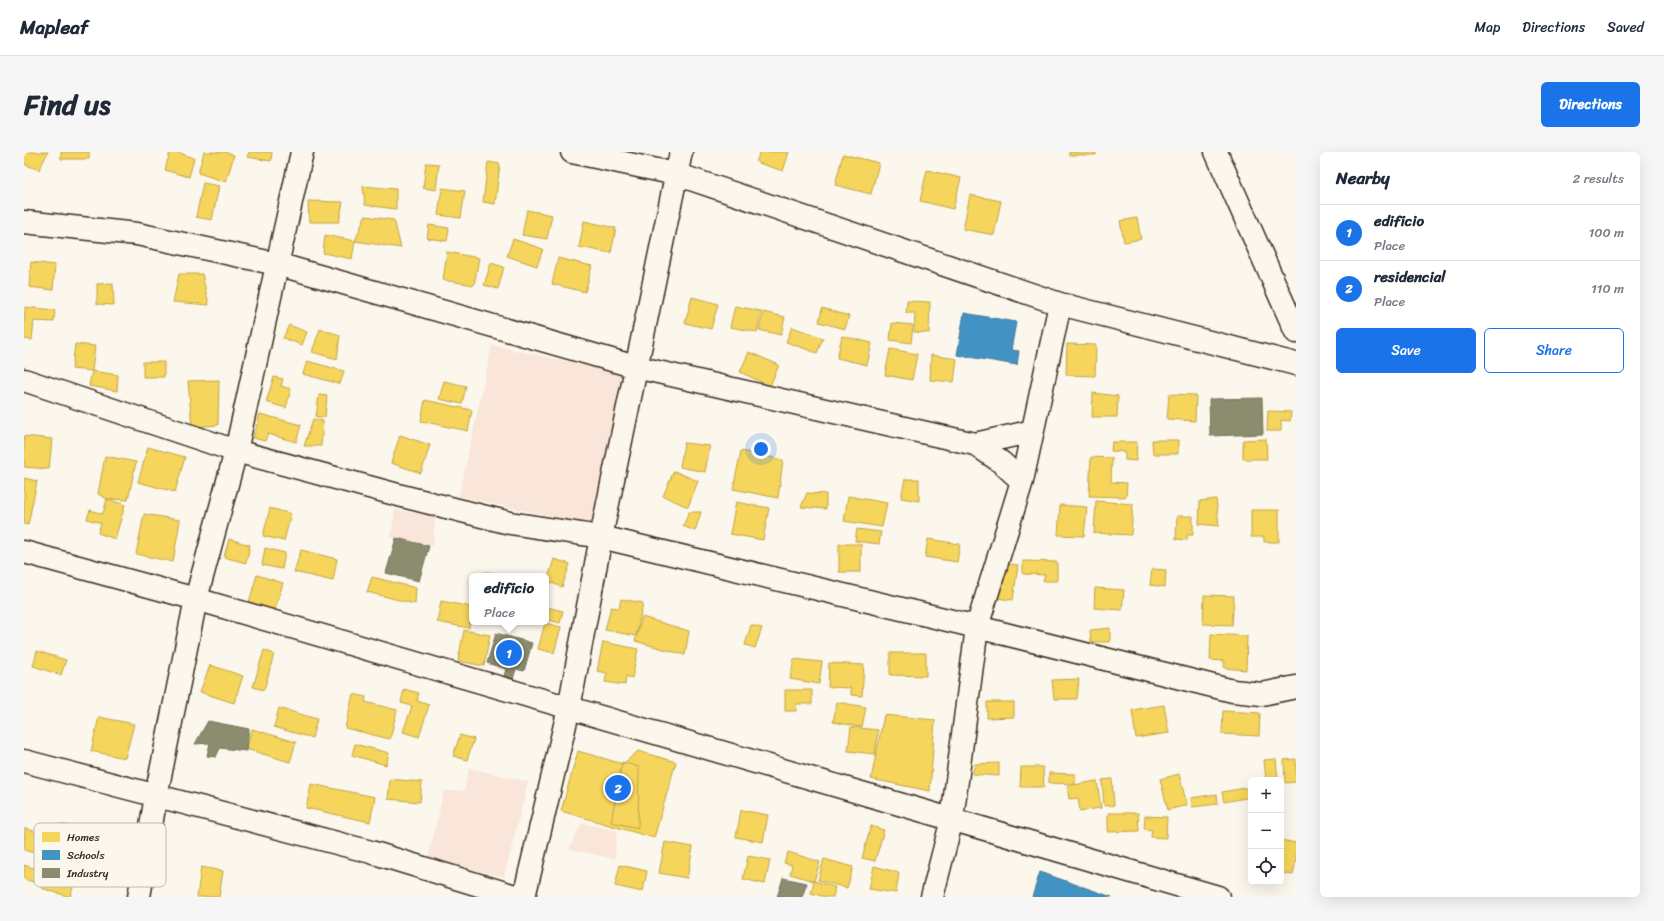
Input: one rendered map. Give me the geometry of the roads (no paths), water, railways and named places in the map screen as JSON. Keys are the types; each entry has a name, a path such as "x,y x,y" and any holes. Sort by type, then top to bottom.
{"street":[{"path":"151,823 196,599 236,452 302,152"},
{"path":"572,152 676,174 1060,304 1296,364"},
{"path":"524,897 570,708 601,537 681,152"},
{"path":"1216,152 1296,332"},
{"path":"24,222 137,234 277,264 636,367 975,444 1001,462 1022,481"},
{"path":"932,897 952,819 977,627 1022,481 1060,304"},
{"path":"24,380 236,452 510,523 601,537 977,627 1233,692 1262,694 1296,687"},
{"path":"975,444 1033,431"},
{"path":"24,552 196,599 1218,897"},
{"path":"24,761 371,852 518,897"},
{"path":"139,897 141,887"}],"place":[{"name":"edificio","path":"509,653"},
{"name":"residencial","path":"618,788"}]}
